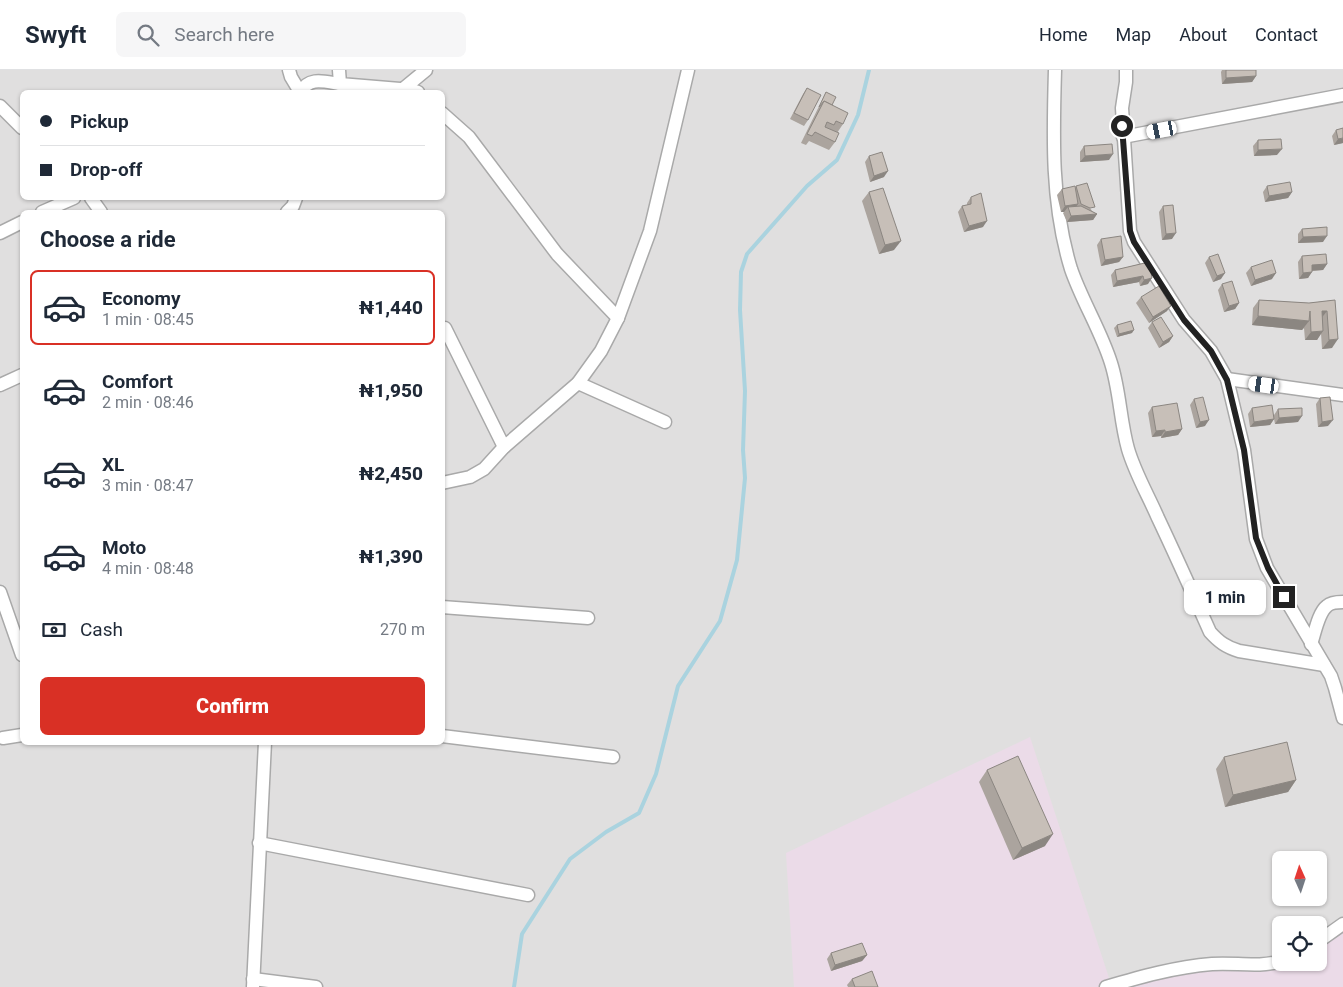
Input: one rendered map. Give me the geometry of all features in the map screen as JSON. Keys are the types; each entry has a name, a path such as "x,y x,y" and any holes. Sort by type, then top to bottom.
{"street":[{"path":"289,70 291,78 300,90"},
{"path":"339,70 340,84"},
{"path":"403,89 426,70"},
{"path":"445,482 470,477 484,469 504,447 578,383 601,351 618,318 650,231 688,70"},
{"path":"1055,70 1054,173 1060,221 1071,268 1111,363 1118,390 1127,446 1138,475 1210,632 1218,641 1238,652 1324,665"},
{"path":"1126,70 1122,108 1130,231 1134,242 1184,320 1211,351 1227,380 1244,450 1256,538 1261,554 1324,665 1335,688 1343,718"},
{"path":"303,90 312,81 412,90"},
{"path":"1123,137 1343,95"},
{"path":"0,106 20,126"},
{"path":"445,116 469,138 557,254 618,318"},
{"path":"47,210 69,200"},
{"path":"0,233 20,223"},
{"path":"445,328 504,447"},
{"path":"0,385 20,376"},
{"path":"1227,380 1343,395"},
{"path":"578,383 665,422"},
{"path":"0,592 20,648"},
{"path":"1312,644 1322,612 1326,606 1343,602"},
{"path":"445,608 588,618"},
{"path":"3,738 20,735"},
{"path":"445,736 613,757"},
{"path":"265,745 253,983 316,987"},
{"path":"259,843 528,895"},
{"path":"1327,935 1343,924"},
{"path":"1106,987 1188,966 1272,963"}],"shaded area":[{"path":"0,70 1343,70 1343,987 0,987"},
{"path":"1030,737 1112,987 794,987 786,853"},
{"path":"1343,930 1343,987 1123,987 1193,969 1272,964 1272,971 1327,971 1327,941"}],"building":[{"path":"1226,70 1256,70 1256,76 1226,78"},
{"path":"807,88 821,95 808,120 794,113"},
{"path":"826,92 836,97 832,105 824,101 819,107"},
{"path":"824,101 848,113 843,124 836,121 834,125 827,122 825,127 839,133 835,142 815,132 812,136 807,134"},
{"path":"1343,128 1343,138 1338,139 1336,130"},
{"path":"1281,139 1282,149 1258,150 1258,140"},
{"path":"1112,144 1113,154 1085,156 1084,146"},
{"path":"882,152 888,171 874,176 869,156"},
{"path":"1290,182 1292,192 1269,196 1267,186"},
{"path":"1087,183 1095,207 1090,208 1081,204 1076,186"},
{"path":"1075,186 1078,204 1065,206 1062,189"},
{"path":"883,188 901,241 885,245 869,192"},
{"path":"981,193 987,221 969,226 962,206 971,204 971,197"},
{"path":"1173,205 1176,233 1166,234 1163,206"},
{"path":"1081,206 1097,214 1071,216 1068,207"},
{"path":"1327,227 1327,236 1303,237 1302,229"},
{"path":"1121,236 1123,257 1105,260 1101,239"},
{"path":"1218,254 1225,273 1217,276 1209,257"},
{"path":"1326,254 1327,264 1312,265 1312,272 1303,273 1302,256"},
{"path":"1272,260 1276,273 1255,280 1251,267"},
{"path":"1149,262 1152,278 1144,280 1143,276 1117,281 1115,270"},
{"path":"1232,281 1239,303 1229,306 1222,284"},
{"path":"1159,286 1171,306 1153,317 1141,297"},
{"path":"1259,300 1309,303 1335,300 1338,339 1329,340 1327,311 1322,311 1323,331 1311,332 1310,311 1309,321 1258,316"},
{"path":"1161,317 1173,336 1163,342 1152,322"},
{"path":"1131,321 1134,330 1119,334 1117,325"},
{"path":"1203,397 1209,420 1200,422 1194,399"},
{"path":"1330,397 1333,420 1322,422 1320,398"},
{"path":"1177,403 1182,429 1165,432 1165,430 1156,431 1152,407"},
{"path":"1272,405 1274,419 1254,422 1252,408"},
{"path":"1302,408 1302,416 1279,418 1278,409"},
{"path":"1287,742 1296,780 1233,795 1224,757"},
{"path":"1018,756 1053,834 1022,848 987,770"},
{"path":"862,943 867,955 835,965 831,953"},
{"path":"872,971 878,987 855,987 852,979"}],"waterway":[{"path":"514,987 522,934 570,859 606,832 639,813 656,774 678,686 720,621 737,560 745,478 743,450 745,391 740,310 741,272 747,254 807,186 837,160 858,115 869,70"}],"route":[{"path":"1122,126 1130,231 1134,242 1184,320 1211,351 1227,380 1244,450 1256,538 1261,554 1284,597"}]}
